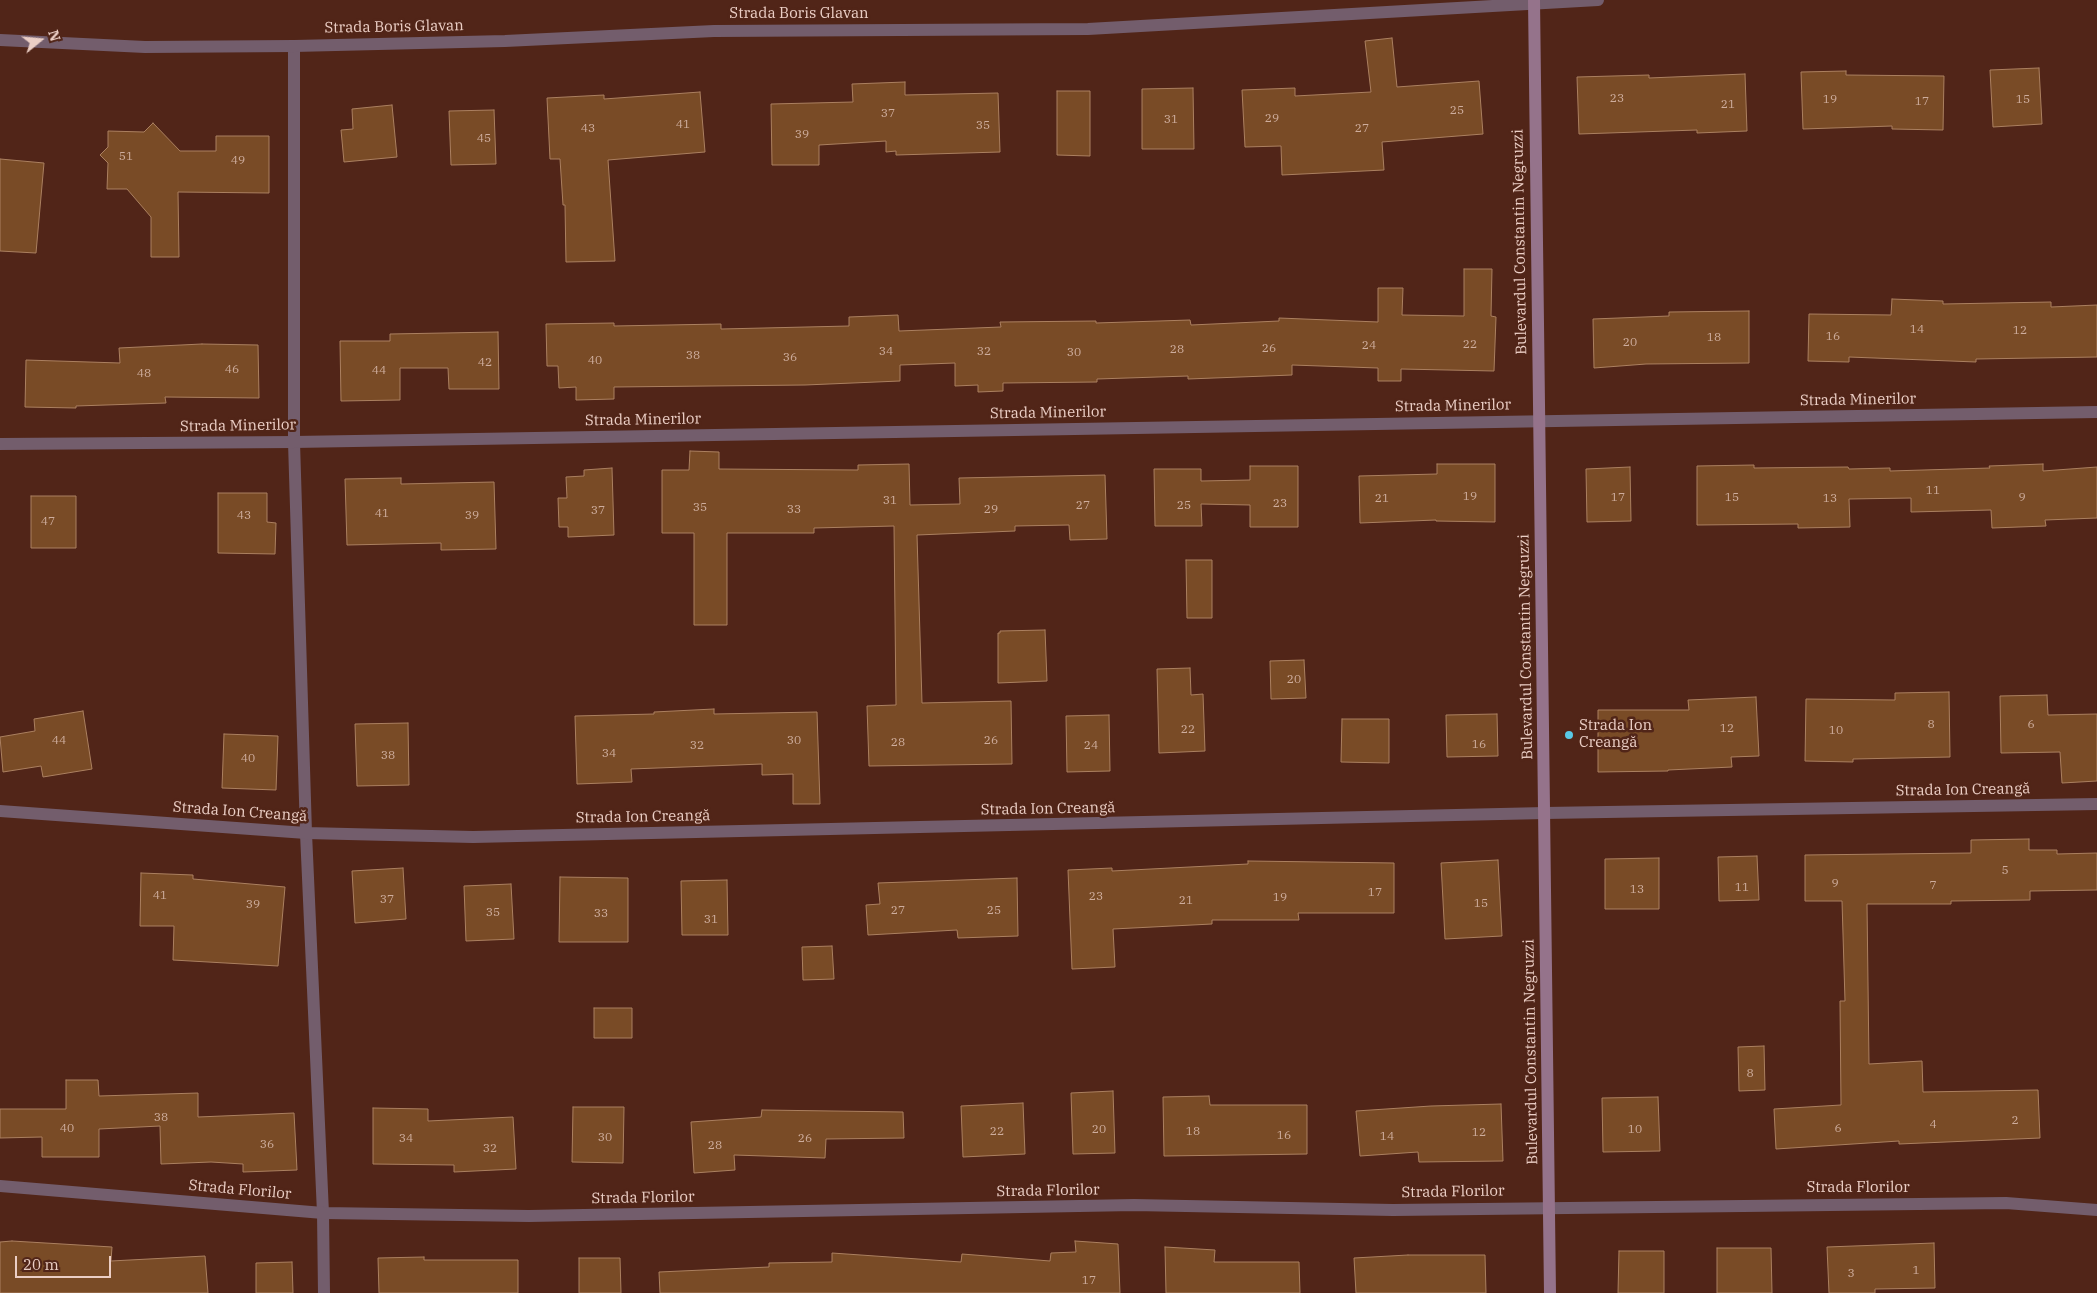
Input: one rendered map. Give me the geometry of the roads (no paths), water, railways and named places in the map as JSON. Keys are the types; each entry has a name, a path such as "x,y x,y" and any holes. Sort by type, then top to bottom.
{"street":[{"name":"Strada Boris Glavan","path":"0,40 145,47 294,46 505,41 714,31 1088,29 1534,1 1598,0"},
{"name":"Bulevardul Constantin Negruzzi","path":"1534,1 1550,1293"},
{"path":"294,46 294,442 306,833 323,1213 324,1293"},
{"name":"Strada Minerilor","path":"0,444 294,442 2097,412"},
{"name":"Strada Ion Creangă","path":"0,811 306,833 483,837 1545,813 2097,804"},
{"name":"Strada Florilor","path":"0,1186 323,1213 529,1216 1134,1205 1393,1210 2006,1203 2097,1210"}],"place":[{"name":"Strada Ion Creangă","path":"1569,735"}]}
